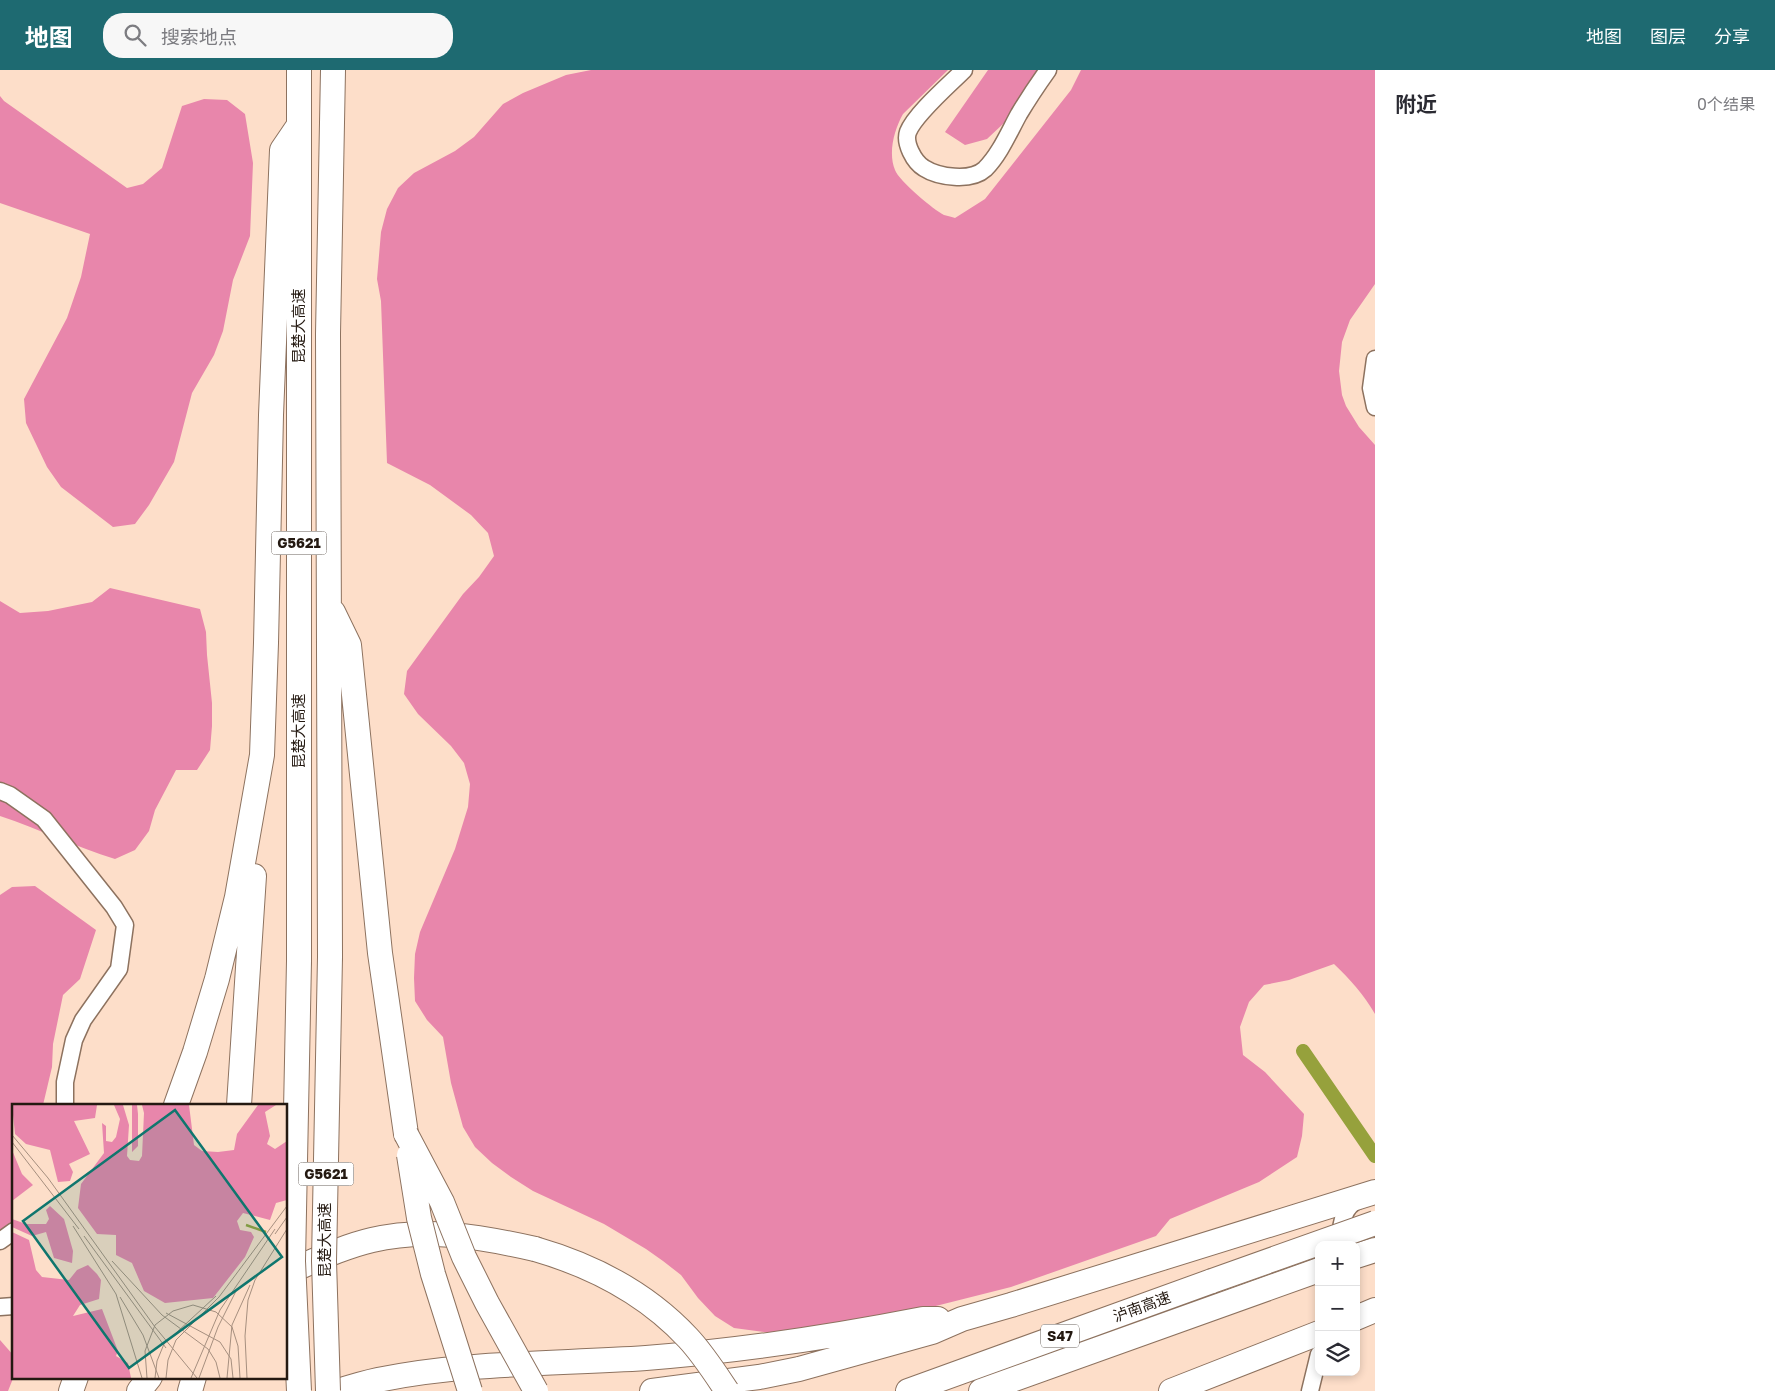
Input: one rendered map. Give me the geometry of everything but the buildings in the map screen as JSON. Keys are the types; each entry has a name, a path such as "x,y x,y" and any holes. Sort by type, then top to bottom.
{"highway":[{"name":"昆楚大高速","path":"299,70 299,961 293,1261 299,1391"},
{"name":"昆楚大高速","path":"328,1391 324,1261 330,957 328,334 333,70"},
{"path":"239,1104 262,754 271,414 282,150 299,125"},
{"path":"330,606 349,645 380,953 419,1218 433,1274 470,1391"},
{"path":"176,1104 195,1052 214,988 237,897 262,754"},
{"path":"406,1134 442,1202 464,1257 487,1304 536,1391"},
{"path":"652,1391 759,1377 799,1369 932,1332 962,1319 1375,1192"},
{"name":"泸南高速","path":"908,1391 1375,1223"},
{"path":"288,1273 340,1250 372,1240 402,1236 436,1233 502,1242 535,1249 588,1267 613,1279 645,1299 690,1340 727,1391"},
{"path":"1360,1255 1375,1250"},
{"name":"泸南高速","path":"981,1391 1315,1271"},
{"path":"1360,1316 1375,1310"},
{"path":"338,1391 377,1380 425,1372 647,1358 813,1339 923,1319 962,1319"},
{"path":"1171,1391 1315,1335"},
{"path":"70,1391 76,1378"},
{"path":"139,1391 149,1378"},
{"path":"190,1391 194,1378"}],"street":[{"path":"964,70 925,109 908,132 907,144 924,168 949,176 964,178 985,169 999,150 1026,102 1048,70"},
{"path":"1375,359 1371,388 1375,407"},
{"path":"0,791 10,795 44,819 114,908 125,925 118,969 83,1020 74,1040 65,1082 65,1104"},
{"path":"1339,1241 1345,1213 1351,1204 1361,1200 1375,1202"},
{"path":"0,1241 12,1232"},
{"path":"1310,1391 1315,1370"}],"shaded area":[{"path":"591,70 948,70 903,114 895,134 892,156 895,170 910,188 939,212 955,218 985,199 1071,90 1081,70 1375,70 1375,284 1350,320 1342,342 1339,371 1342,395 1346,406 1359,427 1375,445 1375,1014 1346,975 1334,964 1289,980 1264,985 1249,1002 1240,1027 1243,1055 1265,1072 1304,1114 1302,1136 1297,1157 1259,1182 1170,1219 1156,1236 1011,1287 793,1342 780,1334 734,1328 715,1316 698,1298 681,1275 646,1249 604,1224 533,1191 492,1163 475,1147 463,1127 451,1083 443,1037 427,1020 415,1001 414,978 415,954 420,932 455,849 468,807 470,784 464,763 451,746 418,714 404,694 407,671 463,594 479,577 494,556 488,533 471,515 430,485 387,463 381,301 377,279 381,232 387,209 398,188 414,173 455,151 474,137 503,104 523,93 566,75"},
{"path":"988,70 1041,70 1004,123 987,139 965,145 945,132"},
{"path":"0,96 4,101 127,188 143,184 162,168 182,106 204,99 227,100 245,114 253,163 250,236 233,280 223,331 214,355 192,393 174,462 149,505 135,524 113,527 61,487 47,467 26,423 24,399 67,318 81,277 90,234 0,203"},
{"path":"110,588 200,609 206,632 212,703 210,750 197,770 176,770 155,810 149,831 135,850 115,859 0,816 0,601 20,613 48,611 92,602"},
{"path":"35,886 96,930 80,979 63,995 53,1044 52,1067 43,1104 12,1104 12,1234 10,1243 0,1250 0,895 12,887"},
{"path":"0,1340 12,1354 13,1378 8,1391 0,1391"}],"waterway":[{"path":"1303,1051 1375,1156"}]}
